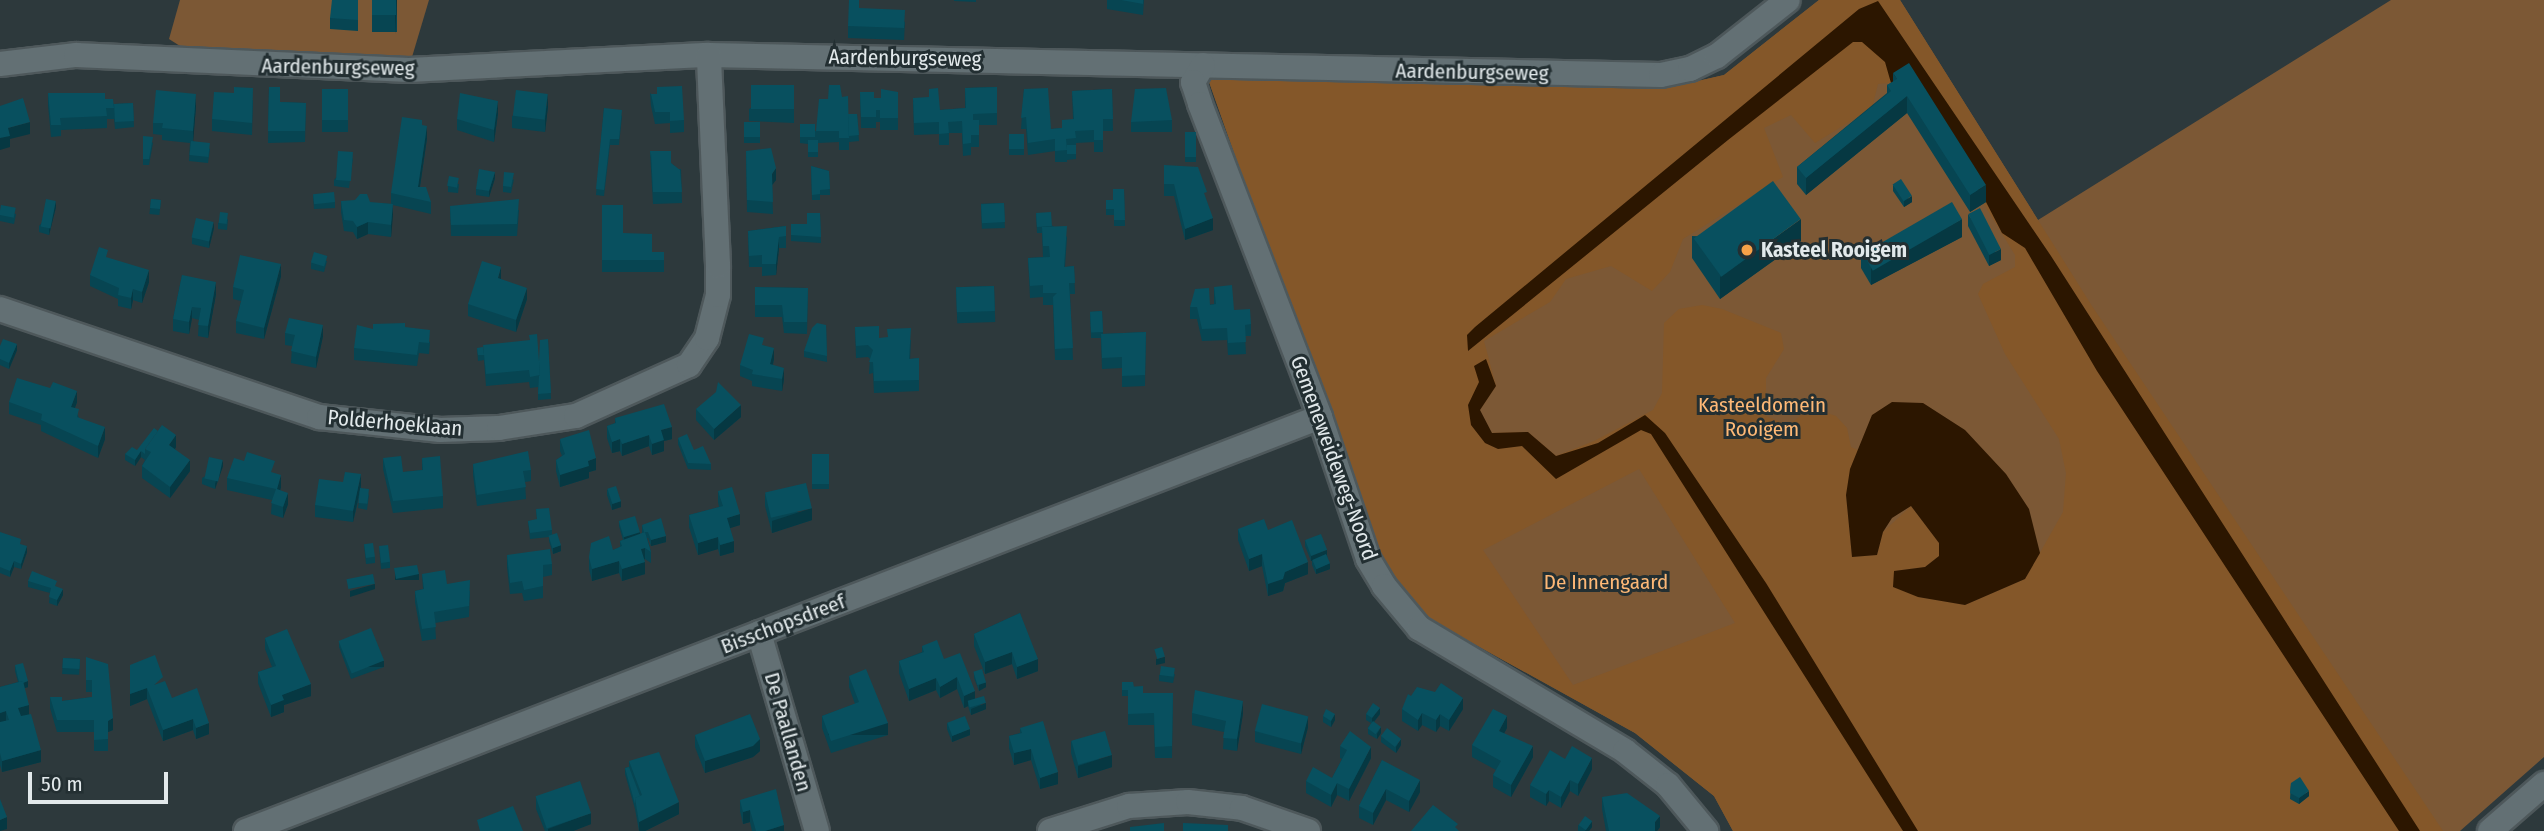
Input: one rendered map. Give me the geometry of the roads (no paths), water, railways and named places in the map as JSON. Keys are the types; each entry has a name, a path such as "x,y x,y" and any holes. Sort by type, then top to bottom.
{"street":[{"name":"Aardenburgseweg","path":"0,64 76,55 409,70 709,55 1661,75 1690,69 1717,56 1788,0"},
{"name":"Polderhoeklaan","path":"0,309 319,417 440,430 499,428 576,416 689,365 707,338 718,295 709,55"},
{"name":"Gemeneweideweg-Noord","path":"1203,65 1194,82 1200,104 1320,418 1368,559 1419,628 1625,751 1668,785 1706,831"},
{"name":"Bisschopsdreef","path":"246,831 1320,418"},
{"name":"De Paallanden","path":"759,633 817,831"},
{"path":"2490,831 2544,784"},
{"path":"1050,831 1129,806 1188,802 1242,808 1308,831"}],"place":[{"name":"Kasteel Rooigem","path":"1747,250"}],"park label":[{"name":"Kasteeldomein Rooigem","path":"1762,417"},
{"name":"De Innengaard","path":"1606,582"}]}
